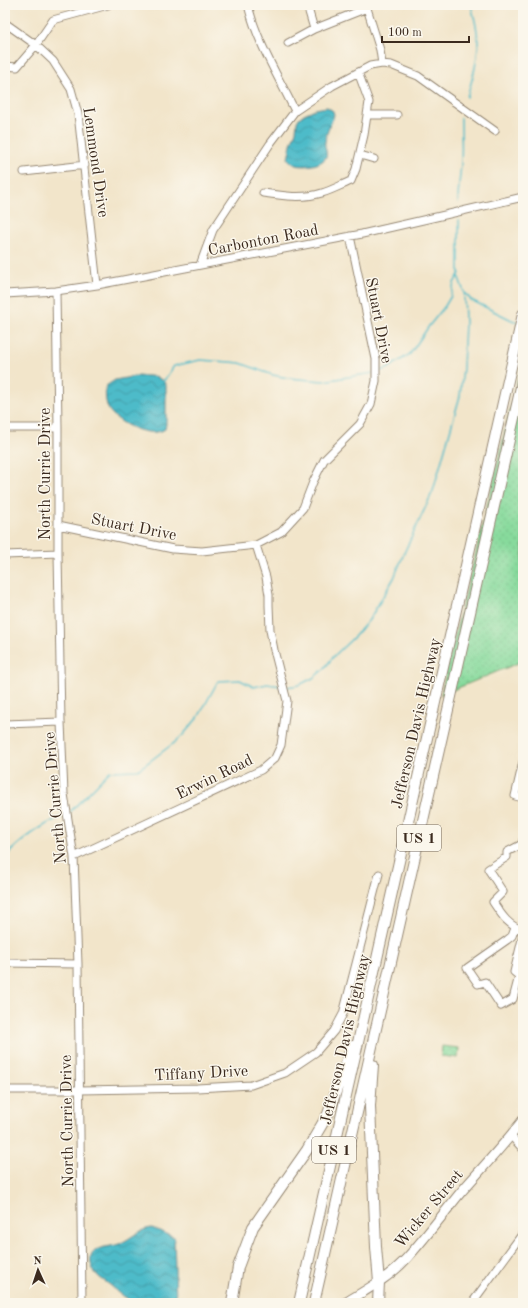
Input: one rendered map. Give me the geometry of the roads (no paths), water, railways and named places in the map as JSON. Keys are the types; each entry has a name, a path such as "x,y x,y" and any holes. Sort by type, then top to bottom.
{"highway":[{"name":"Jefferson Davis Highway","path":"299,1303 523,314"},
{"name":"Jefferson Davis Highway","path":"314,1300 523,378"},
{"path":"232,1303 238,1267 253,1227 307,1150 328,1114 369,997"},
{"path":"378,1303 379,1282 376,1247 370,1106 371,1082 379,1018"}],"main road":[{"name":"Wicker Street","path":"345,1303 379,1282 407,1259 443,1213 511,1136 523,1120"}],"street":[{"path":"5,66 17,67 36,45 53,20 108,5"},
{"path":"248,5 260,42 295,110"},
{"path":"307,5 314,29"},
{"path":"288,43 314,29 367,7 380,50 382,64"},
{"name":"Lemmond Drive","path":"5,22 36,45 53,61 71,88 78,114 85,165 97,285"},
{"path":"200,265 213,230 270,144 295,110 332,86 370,66 382,64 396,66 418,76 495,131"},
{"path":"264,192 285,196 304,197 322,193 351,181 360,155 369,102 358,72"},
{"path":"367,115 397,115"},
{"path":"360,155 374,158"},
{"path":"24,172 85,165"},
{"name":"Carbonton Road","path":"5,294 56,291 97,285 350,236 523,197"},
{"name":"Stuart Drive","path":"58,525 173,549 202,551 256,545 280,532 303,508 313,482 324,460 360,424 371,404 376,381 376,359 350,236"},
{"name":"North Currie Drive","path":"56,291 61,722 64,794 74,857 78,964 82,1303"},
{"path":"5,428 58,428"},
{"name":"Erwin Road","path":"74,857 261,770 275,758 282,745 287,701 270,630 269,595 266,577 256,545"},
{"path":"5,555 58,553"},
{"path":"5,724 61,722"},
{"path":"523,762 515,796 523,798"},
{"path":"523,852 522,842 506,852 507,857 488,870 503,892 493,902 506,920 515,928 523,930"},
{"name":"Tiffany Drive","path":"5,1090 197,1088 251,1085 285,1073 316,1052 334,1031 343,1014 379,874"},
{"path":"515,928 512,936 467,968 478,984 485,982 501,1006 513,999 519,976 514,972 523,935"},
{"path":"5,963 78,964"},
{"path":"511,1136 523,1149"},
{"path":"472,1303 523,1233"}],"water":[{"path":"327,107 333,111 334,115 327,132 325,144 327,153 326,157 324,160 316,164 308,166 299,166 294,164 288,159 299,118 315,109"},
{"path":"136,376 156,377 163,381 166,385 166,424 165,429 159,432 143,431 127,425 113,415 109,410 105,392 106,386 115,380"},
{"path":"152,1228 174,1237 176,1301 174,1303 136,1303 122,1295 101,1278 92,1267 91,1256 97,1249 118,1244 139,1232"}],"waterway":[{"path":"467,97 478,49 476,23 471,5"},
{"path":"458,202 461,158 461,118"},
{"path":"459,220 459,278 464,292 471,300 518,323"},
{"path":"379,371 387,369 410,354 445,306 451,296 454,283 460,273"},
{"path":"287,687 299,685 313,678 324,669 333,657 369,620 394,578 433,491 460,396 465,322 464,292"},
{"path":"163,382 174,366 200,360 240,363 273,375 323,381 373,373"},
{"path":"70,812 110,771 138,770 174,743 199,716 218,681 240,680 254,687 267,684 281,686"},
{"path":"5,857 18,844 33,833 48,823 65,815"}]}
